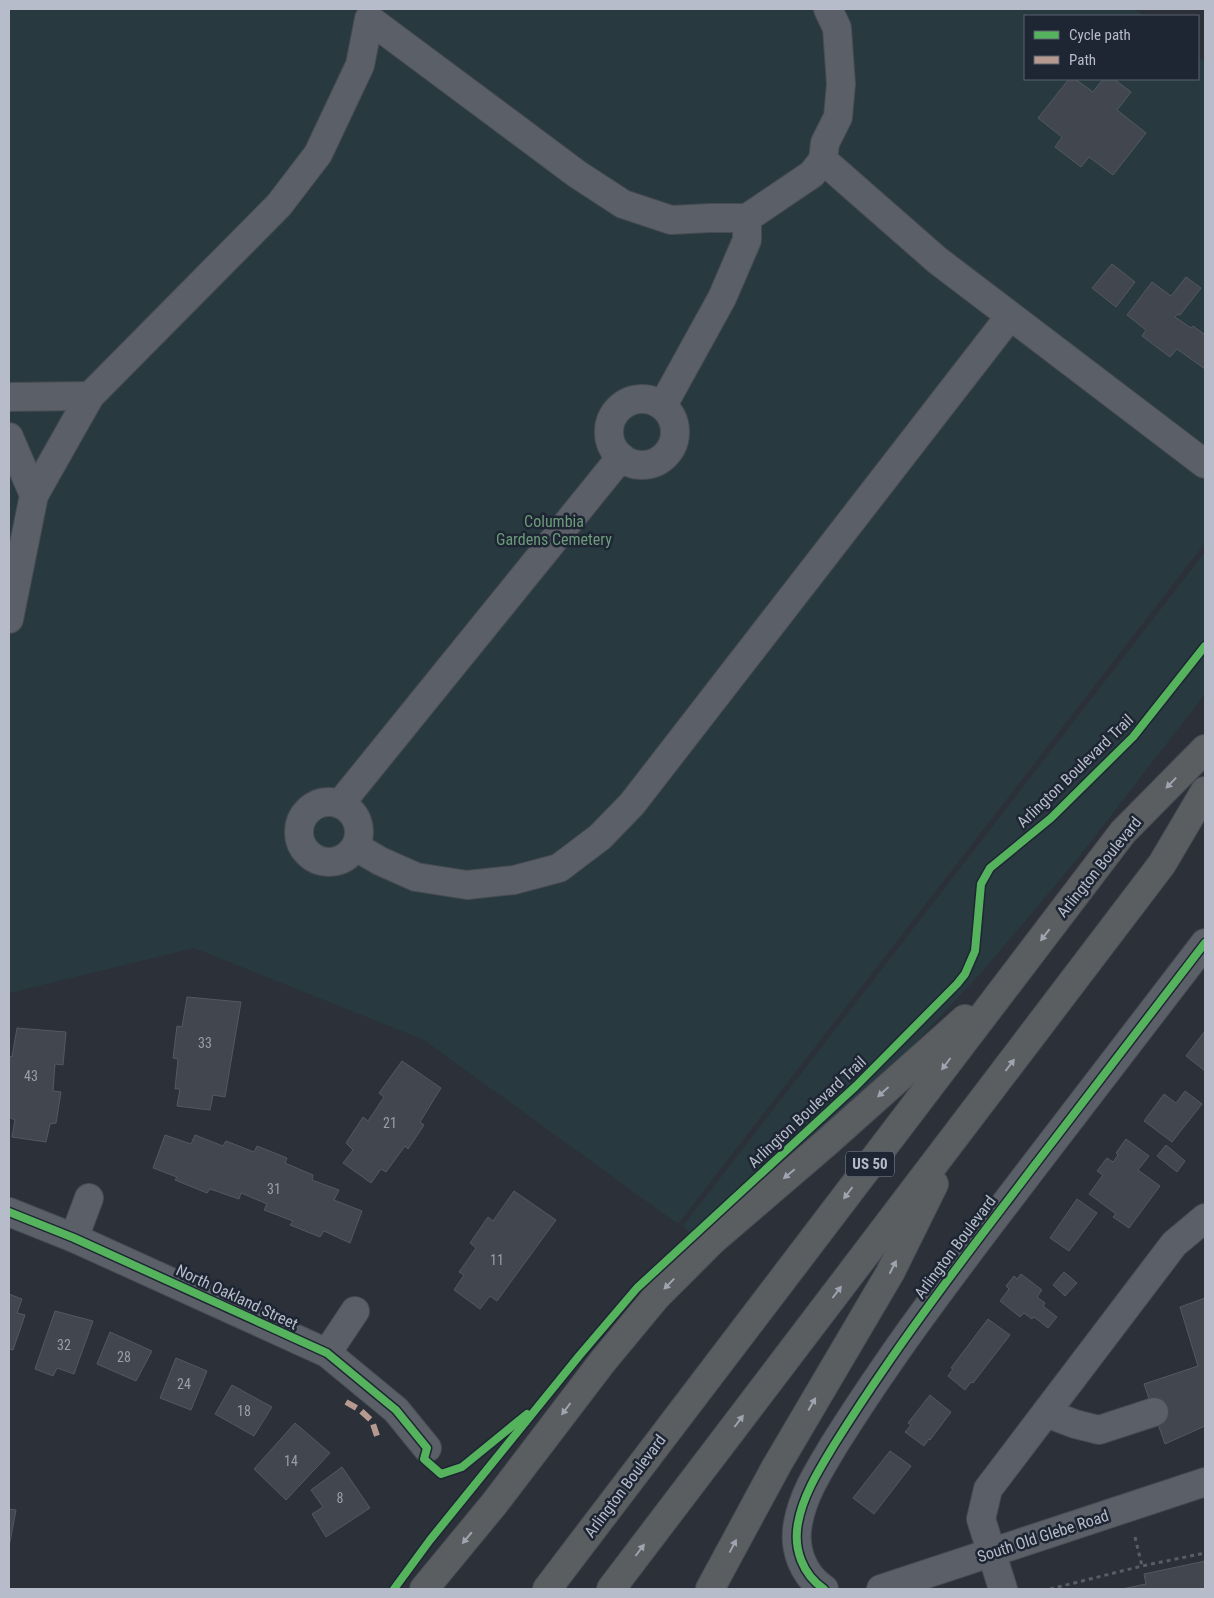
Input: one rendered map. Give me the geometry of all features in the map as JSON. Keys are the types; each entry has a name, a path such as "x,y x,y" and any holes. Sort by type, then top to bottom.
{"highway":[{"name":"Arlington Boulevard","path":"547,1589 1123,832 1205,749"},
{"path":"611,1589 1162,864 1203,799"},
{"path":"424,1589 494,1504 603,1361 656,1297 713,1240 826,1143 1011,978"},
{"path":"710,1589 782,1457 890,1273 964,1125"}],"street":[{"path":"9,619 34,495 90,396 279,205 318,154 360,64 369,14 577,174 622,204 671,220 748,218 812,174 823,160 825,142 838,117 841,84 837,28 828,9"},
{"path":"823,160 937,260 1205,464"},
{"path":"663,406 722,298 747,240 748,218"},
{"path":"356,847 380,861 416,877 467,885 514,880 559,868 600,837 632,804 1010,316"},
{"path":"9,397 90,396"},
{"path":"642,398 653,400 663,406 670,413 676,433 674,443 668,452 661,459 651,464 640,465 631,463 622,457 614,449 610,438 610,426 613,416 630,401 642,398"},
{"path":"9,437 34,495"},
{"path":"340,804 622,457"},
{"path":"322,803 340,804 350,809 356,817 360,827 360,838 349,856 340,861 330,863 319,861 310,856 304,849 299,831 301,821 313,807 322,803"},
{"name":"Arlington Boulevard","path":"824,1589 808,1575 803,1566 797,1548 796,1536 803,1504 820,1468 873,1385 939,1290 1205,943"},
{"path":"74,1238 89,1198"},
{"name":"North Oakland Street","path":"9,1212 74,1238 327,1353 396,1410 427,1448"},
{"path":"1003,1589 981,1519 988,1489 1174,1244 1205,1218"},
{"path":"327,1353 356,1311"},
{"path":"1046,1413 1075,1424 1099,1430 1154,1412"},
{"name":"South Old Glebe Road","path":"881,1589 1205,1482"}],"path":[{"path":"1135,1537 1142,1566"},
{"path":"1050,1589 1142,1566 1205,1553"}],"green space":[{"name":"Columbia Gardens Cemetery","path":"9,9 1134,9 1143,15 1024,15 1024,80 1199,80 1199,57 1205,62 1205,543 678,1224 424,1040 194,948 9,993"},
{"path":"1205,552 1205,694 1078,858 982,972 904,1055 700,1243 683,1226"}],"building":[{"path":"1068,80 1076,80 1093,92 1102,80 1115,80 1131,92 1117,110 1146,133 1113,175 1089,157 1081,167 1055,147 1062,137 1038,118"},
{"path":"1112,264 1135,282 1116,307 1092,288"},
{"path":"1186,277 1201,288 1180,315 1178,314 1175,317 1191,328 1193,326 1205,333 1205,369 1177,349 1170,357 1142,336 1146,330 1127,315 1152,282 1171,296"},
{"path":"187,997 241,1002 225,1097 213,1095 210,1110 177,1106 180,1089 175,1089 178,1059 173,1058 177,1026 182,1027"},
{"path":"17,1028 66,1032 63,1065 55,1064 53,1091 61,1092 56,1123 50,1124 46,1142 12,1137 15,1120 9,1117 9,1056 12,1057"},
{"path":"1205,1031 1205,1071 1186,1056"},
{"path":"402,1061 441,1088 420,1122 424,1125 408,1149 405,1146 386,1172 381,1169 371,1183 343,1163 353,1150 346,1143 363,1117 368,1121 384,1097 379,1093"},
{"path":"1185,1091 1202,1104 1172,1142 1144,1121 1164,1094 1176,1103"},
{"path":"165,1135 191,1144 195,1135 223,1146 226,1141 254,1152 257,1146 287,1158 285,1163 313,1175 312,1180 339,1190 334,1200 362,1211 350,1243 324,1231 320,1237 290,1225 293,1221 264,1210 267,1204 241,1193 239,1199 210,1189 207,1193 175,1180 177,1177 153,1168"},
{"path":"1126,1139 1149,1156 1138,1170 1160,1186 1129,1228 1113,1217 1116,1214 1089,1194 1103,1175 1097,1171 1107,1158 1113,1162 1118,1155 1116,1153"},
{"path":"1166,1145 1185,1161 1177,1172 1157,1156"},
{"path":"514,1191 556,1220 497,1301 490,1296 480,1309 454,1290 464,1275 459,1272 476,1248 470,1243 488,1217 493,1221"},
{"path":"1077,1199 1097,1213 1069,1251 1050,1238"},
{"path":"1064,1272 1077,1283 1065,1296 1053,1285"},
{"path":"1021,1274 1042,1290 1037,1297 1045,1303 1043,1306 1057,1317 1048,1328 1034,1317 1032,1319 1024,1313 1020,1317 1000,1301 1009,1289 1006,1286 1014,1276 1017,1279"},
{"path":"9,1294 22,1299 17,1313 25,1315 13,1350 9,1349"},
{"path":"1205,1298 1205,1426 1165,1444 1144,1384 1198,1366 1180,1307"},
{"path":"55,1311 93,1321 74,1374 57,1368 53,1376 35,1369"},
{"path":"988,1319 1010,1335 973,1383 971,1382 965,1390 948,1376 953,1369 951,1368"},
{"path":"110,1332 152,1351 136,1381 97,1364"},
{"path":"176,1358 207,1371 191,1410 160,1398"},
{"path":"232,1385 272,1407 254,1436 215,1414"},
{"path":"930,1395 951,1412 924,1446 905,1432 911,1425 908,1423"},
{"path":"295,1423 330,1453 286,1500 254,1469"},
{"path":"890,1451 911,1466 874,1514 853,1498"},
{"path":"342,1467 370,1508 326,1537 312,1514 323,1507 311,1490"},
{"path":"9,1509 16,1510 9,1547"},
{"path":"1205,1561 1205,1589 1122,1589 1146,1584 1144,1574"}],"marked path":[{"path":"346,1402 360,1410 372,1421 377,1436"}],"cycle path":[{"name":"Arlington Boulevard Trail","path":"394,1589 430,1540 579,1356 637,1288 856,1086 957,984 965,974 975,951 981,884 990,868 1051,818 1133,737 1205,646"},
{"path":"824,1589 810,1576 801,1560 797,1542 798,1523 812,1483 840,1435 940,1290 1205,943"},
{"path":"9,1212 74,1238 327,1353 396,1410 427,1448 424,1459 441,1474 462,1467 527,1414"}]}
